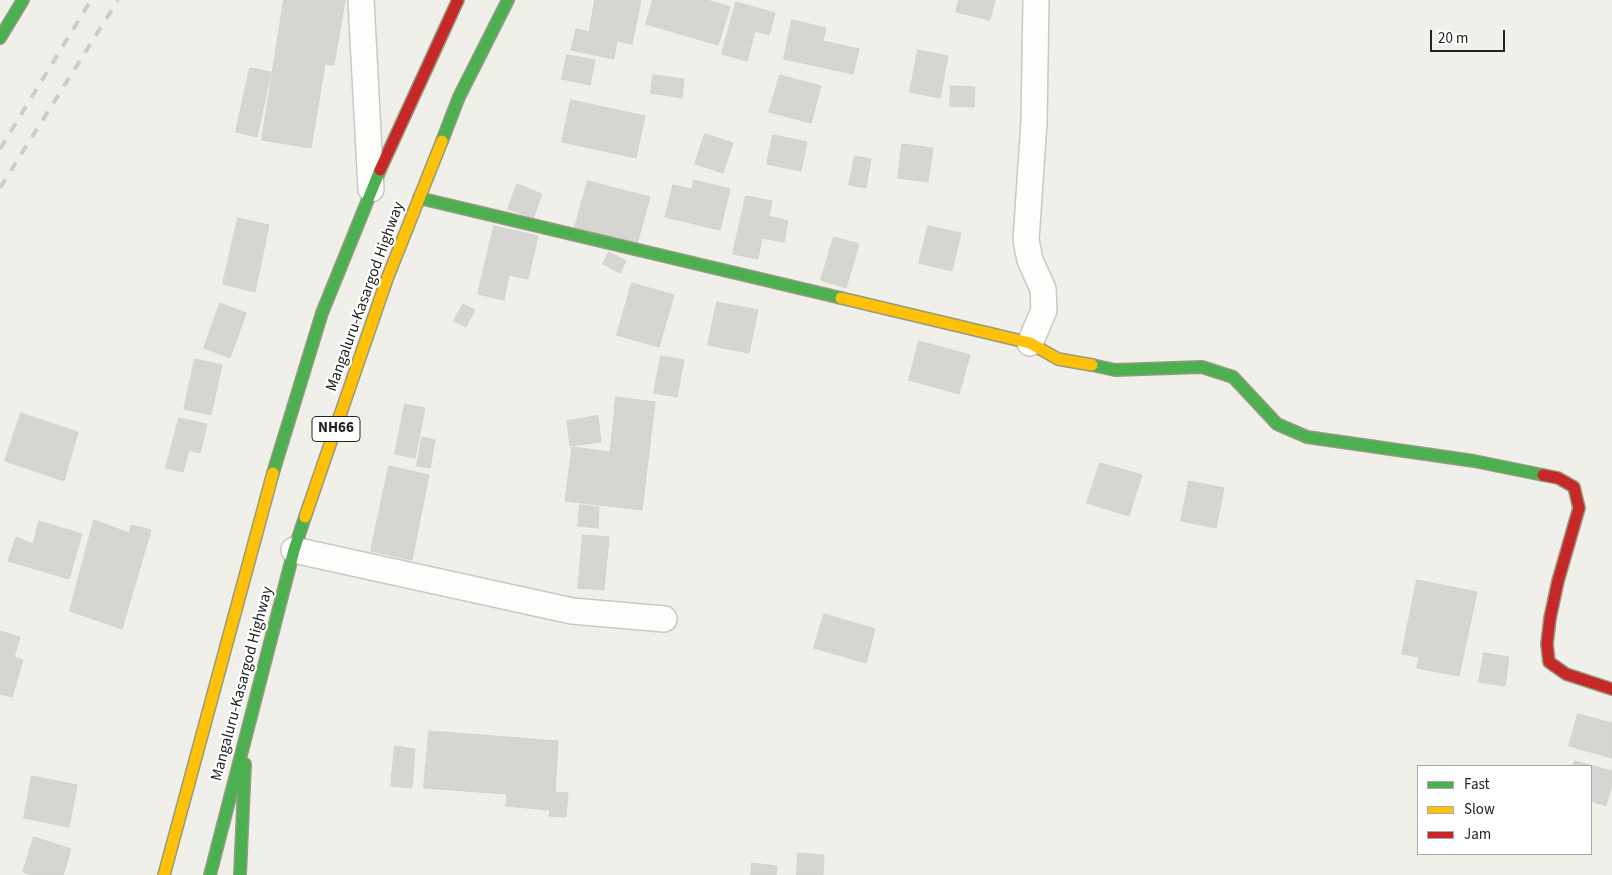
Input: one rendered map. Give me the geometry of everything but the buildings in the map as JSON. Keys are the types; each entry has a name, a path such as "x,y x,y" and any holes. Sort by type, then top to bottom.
{"main road":[{"path":"0,38 23,0"},
{"name":"Mangaluru-Kasargod Highway","path":"164,875 263,506 322,313 371,189 416,86 458,0"},
{"name":"Mangaluru-Kasargod Highway","path":"210,875 294,550 387,279 459,97 508,0"},
{"path":"419,198 1030,343 1058,360 1115,370 1202,367 1233,377 1277,424 1307,437 1492,464 1558,478 1574,487 1579,508 1550,618 1547,644 1549,662 1566,674 1612,690"},
{"path":"240,875 246,735"}],"street":[{"path":"361,0 371,189"},
{"path":"1030,343 1044,310 1043,289 1030,260 1026,240 1034,122 1036,0"},
{"path":"294,550 572,611 664,618"}],"railway":[{"path":"0,149 91,0"},
{"path":"0,188 118,0"}],"traffic: fast":[{"path":"0,38 23,0"},
{"path":"442,141 459,97 508,0"},
{"path":"273,473 322,313 380,170"},
{"path":"419,198 841,298"},
{"path":"1092,365 1115,370 1202,367 1233,377 1277,424 1307,437 1474,461 1543,475"},
{"path":"210,875 294,550 305,517"},
{"path":"240,875 245,764"}],"traffic: slow":[{"path":"305,517 387,279 442,141"},
{"path":"841,298 1030,343 1058,359 1092,365"},
{"path":"164,875 273,473"}],"traffic: jam":[{"path":"380,170 458,0"},
{"path":"1543,475 1558,478 1574,487 1579,508 1558,581 1550,618 1547,644 1549,662 1566,674 1612,689"}]}
